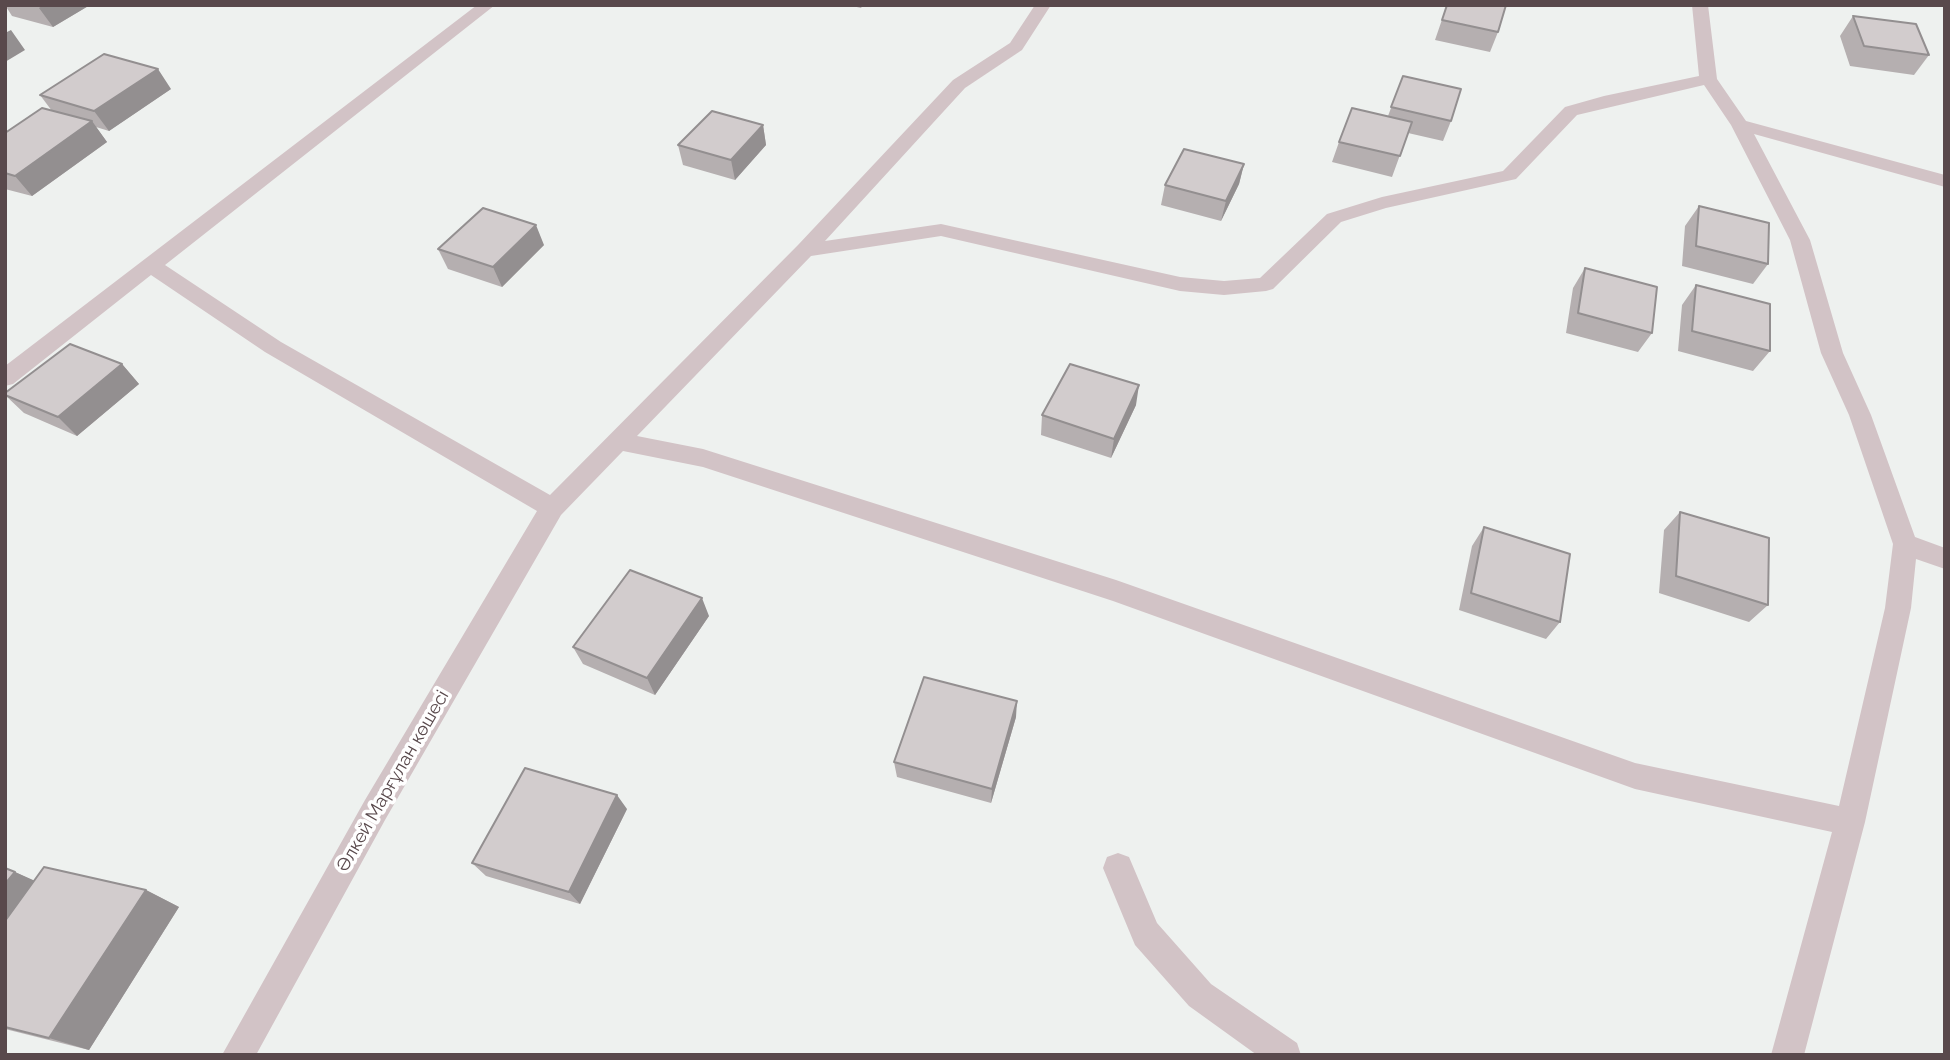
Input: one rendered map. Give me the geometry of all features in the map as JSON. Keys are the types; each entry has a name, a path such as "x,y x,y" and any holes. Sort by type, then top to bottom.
{"lane":[{"path":"5,378 486,5"},
{"name":"Әлкей Марғұлан көшесі","path":"238,1055 375,810 552,508 805,250 959,84 1016,46 1043,5"},
{"path":"1700,5 1708,79 1740,125 1800,240 1832,353 1860,415 1905,544 1898,608 1850,822 1787,1055"},
{"path":"805,250 942,230 1180,284 1224,288 1266,284 1334,218 1382,203 1508,175 1571,111 1604,101 1708,79"},
{"path":"1740,125 1945,181"},
{"path":"152,266 273,347 552,508"},
{"path":"618,441 703,458 1116,591 1635,776 1850,822"},
{"path":"1905,544 1945,559"},
{"path":"1118,868 1146,934 1200,995 1285,1055"}],"building":[{"path":"1447,5 1506,5 1498,32 1442,20"},
{"path":"1853,16 1916,24 1929,55 1864,46"},
{"path":"104,54 158,69 94,111 40,95"},
{"path":"1403,76 1461,89 1451,121 1391,107"},
{"path":"42,108 92,121 15,176 5,173 5,133"},
{"path":"1352,108 1412,122 1400,156 1339,142"},
{"path":"712,111 763,125 731,160 678,145"},
{"path":"1184,149 1244,164 1226,201 1165,185"},
{"path":"1699,206 1769,223 1768,264 1696,246"},
{"path":"483,208 536,225 493,267 438,249"},
{"path":"1585,268 1657,287 1652,333 1578,313"},
{"path":"1696,285 1770,304 1770,351 1692,331"},
{"path":"70,344 122,364 58,417 5,395 5,393"},
{"path":"1070,364 1139,385 1114,439 1042,415"},
{"path":"1680,512 1769,538 1768,605 1676,576"},
{"path":"1484,527 1570,554 1560,622 1471,593"},
{"path":"630,570 702,598 647,678 573,647"},
{"path":"924,677 1017,701 992,789 894,762"},
{"path":"525,768 617,795 569,892 472,863"},
{"path":"44,867 146,890 49,1038 5,1027 5,921"},
{"path":"5,868 15,872 5,884"}]}
